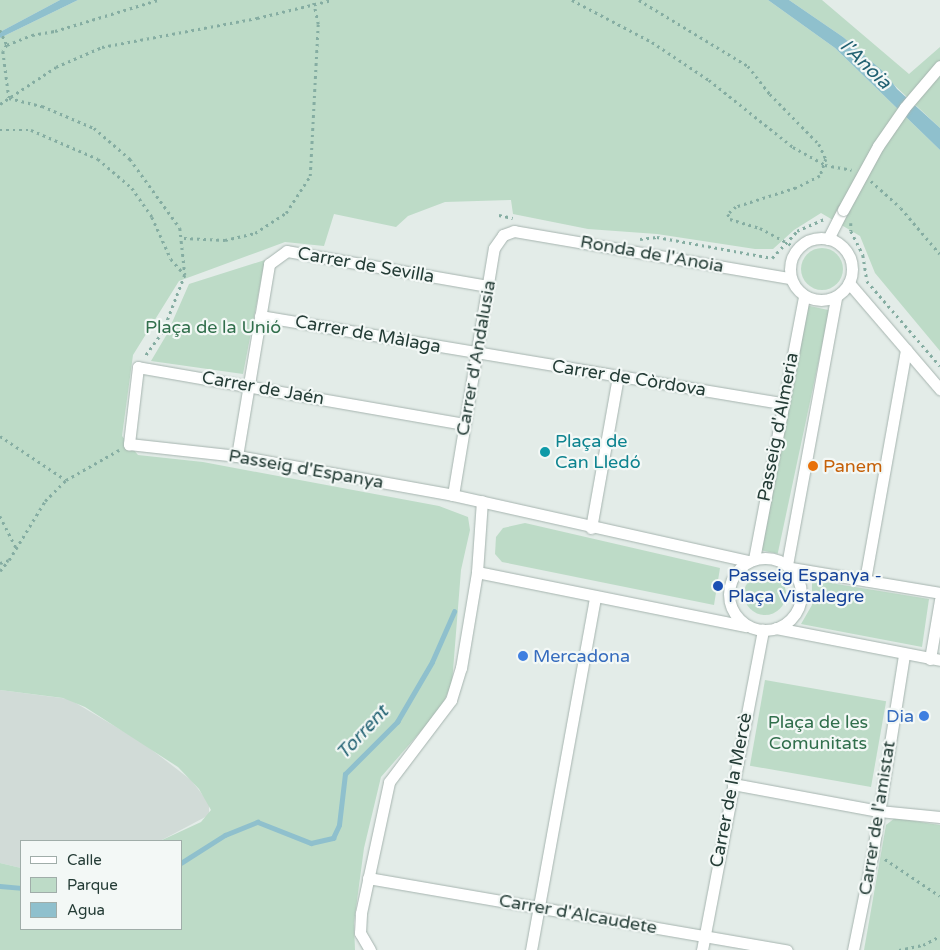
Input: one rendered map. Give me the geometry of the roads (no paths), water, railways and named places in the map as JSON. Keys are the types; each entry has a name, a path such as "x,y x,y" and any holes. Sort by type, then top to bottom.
{"street":[{"path":"828,239 862,175 905,107 940,66"},
{"name":"Ronda de l'Anoia","path":"514,231 790,278"},
{"name":"Carrer d'Andalusia","path":"453,495 494,248 502,235 514,231"},
{"path":"811,239 828,239 836,242 849,256 852,274 848,283 836,297 820,300 804,296 790,278 792,257 797,248 811,239"},
{"name":"Carrer de Sevilla","path":"237,456 269,264 287,251 488,286"},
{"path":"848,283 940,390"},
{"name":"Passeig d'Almeria","path":"751,560 804,296"},
{"name":"Passeig d'Almeria","path":"789,566 836,297"},
{"name":"Carrer de Màlaga","path":"260,316 477,353"},
{"path":"865,580 906,350"},
{"name":"Carrer de Còrdova","path":"477,353 782,403"},
{"name":"Carrer de Jaén","path":"129,444 138,367 464,424"},
{"path":"591,528 618,376"},
{"name":"Passeig d'Espanya","path":"129,444 237,456 453,495 591,528 751,560 777,559 789,566 940,593"},
{"path":"370,950 360,933 368,878 389,782 451,700 461,668 477,572 482,501"},
{"path":"746,626 734,614 728,598 732,577 751,560"},
{"path":"776,628 796,614 800,602 799,584 789,566"},
{"path":"477,572 763,630 776,628 935,660 940,600"},
{"path":"531,950 595,597"},
{"name":"Carrer de la Mercè","path":"702,950 763,630"},
{"name":"Carrer de l'amistat","path":"853,950 873,851 904,655"},
{"path":"733,784 879,810 940,817"},
{"name":"Carrer d'Alcaudete","path":"368,878 787,950"}],"water":[{"path":"60,0 78,0 0,38 0,32"},
{"name":"l'Anoia","path":"768,0 789,0 843,37 886,74 897,89 940,128 940,150 835,48"}],"waterway":[{"name":"Torrent","path":"182,862 225,835 258,822 311,843 333,838 339,825 345,774 397,722 432,662 454,612"},
{"name":"Torrent","path":"0,886 20,888"}],"place":[{"name":"Plaça de Can Lledó","path":"545,452"},
{"name":"Panem","path":"813,466"},
{"name":"Passeig Espanya - Plaça Vistalegre","path":"718,586"},
{"name":"Mercadona","path":"523,656"},
{"name":"Dia","path":"924,716"}],"park label":[{"name":"Plaça de la Unió","path":"213,327"},
{"name":"Plaça de les Comunitats","path":"818,733"}]}
